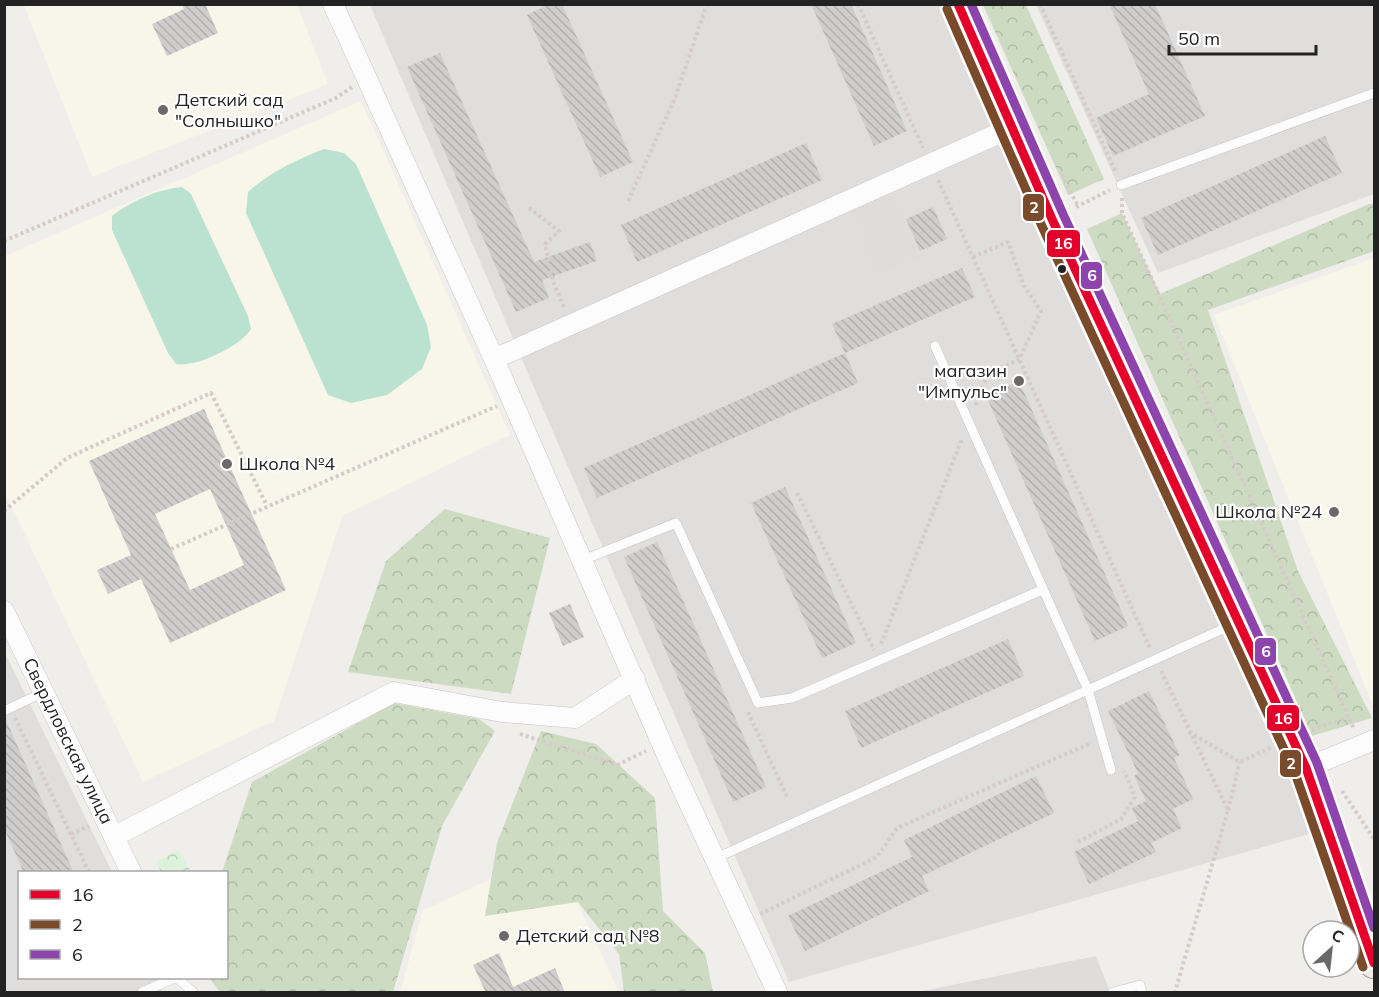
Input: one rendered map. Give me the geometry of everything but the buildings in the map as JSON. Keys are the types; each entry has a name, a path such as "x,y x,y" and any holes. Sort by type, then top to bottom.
{"main road":[{"path":"958,4 1052,219 1238,622 1313,764 1374,963"}],"street":[{"path":"333,4 494,359 634,679 777,993"},
{"path":"494,359 1013,127"},
{"name":"Свердловская улица","path":"4,611 130,871"},
{"path":"115,836 394,692 502,712 575,718 634,679"},
{"path":"1313,764 1368,742"}],"lane":[{"path":"1121,185 1374,93"},
{"path":"935,346 1088,690 1111,770"},
{"path":"583,560 676,523 758,703 792,698 1042,590"},
{"path":"716,858 1238,622"},
{"path":"8,710 44,692"},
{"path":"141,993 174,979"},
{"path":"177,979 193,993"},
{"path":"1113,993 1140,985 1142,993"}],"path":[{"path":"628,201 675,98 707,4"},
{"path":"858,4 1155,659 1228,810"},
{"path":"1040,4 1121,185 1122,213 1348,717 1368,742"},
{"path":"4,241 336,98 366,77"},
{"path":"1068,211 1121,185"},
{"path":"529,208 559,231 545,244 554,284 572,324"},
{"path":"797,493 876,655 988,373 1019,360 1041,311 1024,286 1008,242 973,257"},
{"path":"4,511 67,458 211,393 267,506"},
{"path":"171,549 497,406"},
{"path":"1150,676 1161,671"},
{"path":"744,704 788,799"},
{"path":"8,710 88,871"},
{"path":"1301,734 1348,717"},
{"path":"1189,732 1240,762"},
{"path":"757,915 877,857 897,828 1102,738"},
{"path":"1240,762 1259,753"},
{"path":"1175,993 1240,762"},
{"path":"1313,764 1374,839"},
{"path":"1078,842 1121,819 1135,797 1122,766"},
{"path":"71,834 90,825"}],"shaded area":[{"name":"Детский сад \"Солнышко\"","path":"24,5 297,5 328,84 92,177"},
{"path":"370,5 945,5 1316,832 789,982"},
{"path":"1036,5 1374,5 1374,194 1158,273"},
{"name":"Школа №4","path":"361,101 510,435 342,516 274,721 143,782 5,493 5,256"},
{"path":"890,194 920,257 880,274 851,212"},
{"name":"Школа №24","path":"1374,258 1374,708 1214,315"},
{"path":"4,651 112,871 18,871 18,979 159,979 162,992 5,992"},
{"name":"Детский сад №8","path":"553,851 619,992 400,992 423,910"},
{"path":"1096,956 1110,992 917,992"}],"green space":[{"path":"983,5 1026,5 1104,179 1068,195"},
{"path":"324,149 344,153 356,164 427,325 431,347 422,369 387,395 351,403 328,395 246,213 248,192 256,185 284,167"},
{"path":"182,187 191,194 248,316 251,329 246,336 228,349 194,363 176,364 168,353 112,230 112,216 128,205 155,193"},
{"path":"1369,204 1374,204 1374,251 1208,310 1298,571 1372,718 1312,736 1087,229 1122,213 1160,294"},
{"path":"445,509 550,538 511,694 348,672 386,561"},
{"path":"394,703 479,719 495,731 442,826 393,992 220,992 210,979 228,979 228,871 222,871 252,782"},
{"path":"541,731 596,744 655,798 663,911 705,953 713,992 624,992 619,954 578,902 485,916 497,843"},
{"path":"179,849 190,871 160,871 156,862"}],"transit line":[{"name":"16","path":"958,4 1052,219 1306,768 1374,963"},
{"name":"6","path":"971,4 1063,214 1317,763 1374,928"},
{"name":"2","path":"947,9 1041,224 1295,773 1363,967"}],"place":[{"name":"Детский сад \"Солнышко\"","path":"163,110"},
{"name":"магазин \"Импульс\"","path":"1019,381"},
{"name":"Школа №4","path":"227,464"},
{"name":"Школа №24","path":"1334,512"},
{"name":"Детский сад №8","path":"504,936"}]}
